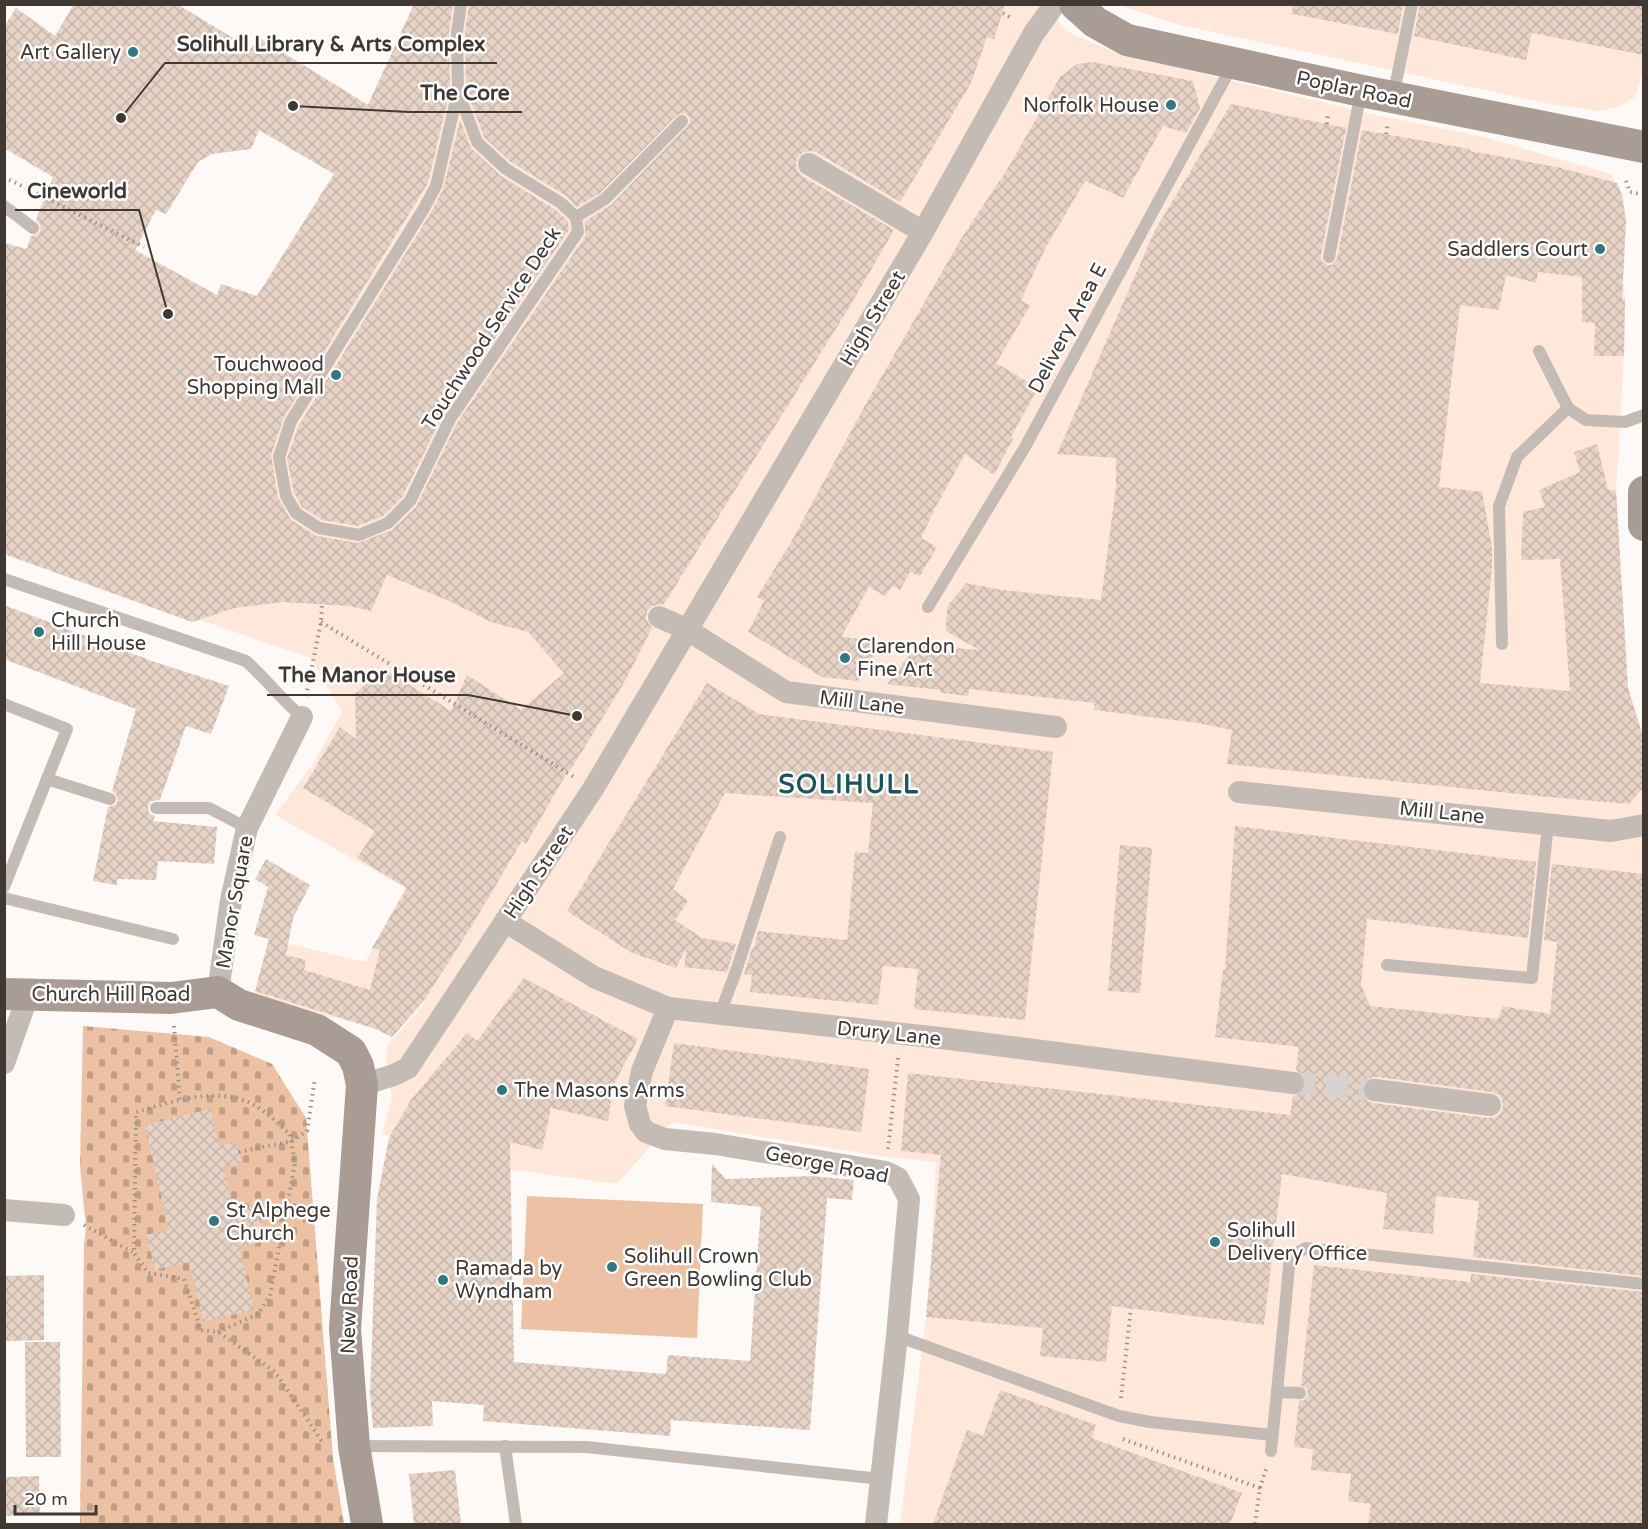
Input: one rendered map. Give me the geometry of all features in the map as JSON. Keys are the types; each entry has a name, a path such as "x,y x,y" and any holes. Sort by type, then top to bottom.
{"street":[{"name":"High Street","path":"362,1085 408,1068 592,789 923,232 1034,33 1055,4"},
{"name":"Poplar Road","path":"1075,4 1095,22 1127,40 1362,91 1644,147"},
{"path":"808,164 923,232"},
{"path":"1644,492 1644,525"},
{"path":"659,617 686,629"},
{"name":"Mill Lane","path":"686,629 786,692 1056,727"},
{"name":"Manor Square","path":"218,992 231,900 247,828 302,717"},
{"name":"Mill Lane","path":"1239,792 1611,831 1644,825"},
{"name":"Drury Lane","path":"505,921 594,977 668,1008 949,1039 1293,1083"},
{"path":"218,992 239,1005 317,1030 338,1043 351,1052 358,1066 362,1085"},
{"name":"Church Hill Road","path":"16,994 171,998 218,992"},
{"path":"4,1063 16,994"},
{"name":"George Road","path":"668,1008 642,1071 635,1106 640,1124 646,1132 665,1138 886,1172 898,1178 909,1198 897,1336 876,1524"},
{"name":"New Road","path":"362,1085 345,1329 340,1447 367,1524"},
{"path":"1375,1090 1491,1105"},
{"path":"4,1210 64,1215"}],"lane":[{"name":"Touchwood Service Deck","path":"458,91 477,142 506,170 561,203 576,217 578,232 450,418 410,501 388,523 359,535 319,528 296,513 286,496 279,457 291,421 436,186 458,91 457,32 461,4"},
{"path":"1393,97 1412,4"},
{"name":"Delivery Area E","path":"928,606 1025,447 1233,63"},
{"path":"1329,257 1362,91"},
{"path":"576,217 605,199 682,121"},
{"path":"4,206 33,228"},
{"path":"1539,351 1568,408 1586,420 1625,422 1644,415"},
{"path":"1502,644 1499,506 1517,457 1568,408"},
{"path":"4,579 246,662 270,683 284,701 302,717"},
{"path":"4,704 67,729 4,887"},
{"path":"47,779 110,799"},
{"path":"156,808 209,808 247,828"},
{"path":"1387,964 1532,978 1548,824"},
{"path":"720,1014 780,837"},
{"path":"4,898 173,939"},
{"path":"1271,1451 1290,1257 1306,1248 1644,1284"},
{"path":"897,1336 1119,1416 1272,1435"},
{"path":"1277,1392 1300,1394"},
{"path":"505,1446 516,1524"},
{"path":"340,1447 586,1447 881,1479"}],"path":[{"path":"1003,12 1010,17"},
{"path":"4,177 144,247"},
{"path":"1626,181 1629,192 1644,195"},
{"path":"302,717 321,622 322,605"},
{"path":"321,622 592,789"},
{"path":"171,998 180,1100"},
{"path":"886,1172 900,1034"},
{"path":"238,1152 292,1141 307,1131 315,1078"},
{"path":"134,1253 136,1112 180,1100 225,1095 253,1105 290,1134 295,1163 270,1296 258,1314 218,1332"},
{"path":"64,1215 134,1253 148,1273 184,1279 201,1330 218,1332 275,1372 340,1447"},
{"path":"1131,1308 1119,1416 1119,1437 1260,1488 1255,1524"}],"shaded area":[{"path":"415,5 1045,5 1070,33 1116,53 1368,113 1484,137 1611,174 1622,195 1626,221 1623,282 1624,356 1616,491 1628,688 1644,740 1643,1524 900,1524 929,1295 936,1162 886,1157 672,1122 617,1184 471,1164 382,1134 392,1099 386,1058 387,1046 424,1004 423,1002 392,1037 376,1029 254,996 269,939 365,962 405,888 275,815 313,764 342,712 311,658 5,553 5,243 27,249 42,203 182,276 175,298 212,310 221,284 257,296 334,174"},
{"path":"1118,5 1643,5 1643,71 1635,97 1618,107 1600,111 1555,105 1180,25"}],"green space":[{"path":"83,1026 209,1037 272,1064 306,1118 333,1458 344,1524 80,1524 86,1227 80,1167"},
{"name":"Solihull Crown Green Bowling Club","path":"527,1196 703,1204 697,1338 521,1329"}],"building":[{"path":"74,4 177,4 251,49 258,37 368,105 414,4 453,4 449,32 450,90 428,183 284,417 271,455 278,498 291,520 317,536 358,543 392,530 416,507 457,423 585,237 585,221 611,205 690,123 690,118 685,113 677,115 600,193 577,207 566,196 511,162 484,137 466,89 465,33 469,4 1005,4 994,39 987,37 971,83 900,202 816,152 803,152 797,158 797,170 802,176 894,230 847,311 664,604 652,606 647,611 646,619 652,628 625,681 570,771 569,769 526,844 522,841 423,1002 392,1037 376,1029 255,991 269,939 254,935 268,887 255,879 266,859 310,885 293,918 286,955 306,960 304,970 370,990 380,950 372,948 407,888 357,858 375,831 303,788 340,727 356,739 355,694 383,668 451,711 467,675 521,710 564,673 528,632 491,622 447,600 387,575 371,611 349,606 282,602 235,608 192,622 4,554 4,243 27,249 31,236 36,236 40,232 41,225 36,220 53,177 4,148 4,27 16,8 55,36","holes":["259,130 334,174 257,296 221,284 217,295 135,250 156,210 166,214 198,162 212,154 251,149"]},
{"path":"1293,4 1403,4 1398,34 1292,14"},
{"path":"1420,4 1644,4 1644,55 1532,33 1526,60 1414,36"},
{"path":"1093,62 1193,81 1200,108 1186,133 1163,126 1123,198 1085,181 1046,247 1021,300 1030,306 996,363 1038,388 1011,437 1013,439 994,475 965,454 921,538 937,547 920,576 910,572 900,590 893,586 885,596 869,587 841,637 882,641 858,681 822,677 748,632 764,601 757,597 791,542 868,400 961,239 1008,168 1060,77 1077,64"},
{"path":"1231,104 1346,128 1321,255 1321,260 1327,265 1332,265 1337,259 1362,130 1557,167 1617,183 1622,195 1626,221 1622,299 1625,299 1624,356 1594,356 1595,323 1582,322 1582,277 1538,272 1536,283 1506,275 1499,310 1460,305 1439,487 1482,492 1492,547 1492,568 1480,683 1570,691 1560,559 1521,560 1523,512 1545,507 1539,490 1580,472 1574,452 1597,444 1608,490 1616,491 1628,688 1644,740 1644,787 1629,804 1227,764 1232,730 1198,723 1094,710 1095,703 969,689 968,696 941,693 940,690 887,684 917,645 979,650 946,631 947,607 966,583 1002,590 1101,600 1116,487 1116,458 1057,454 1155,230"},
{"path":"460,120 471,148 501,176 556,210 568,221 569,230 443,414 403,496 383,516 358,526 322,520 302,507 294,493 287,458 299,425 443,190"},
{"path":"4,605 152,661 229,686 211,734 186,726 160,800 151,801 148,807 149,813 155,816 153,821 217,827 214,864 158,861 156,880 117,879 117,885 93,881 108,807 115,805 118,801 116,794 112,791 136,709 4,659"},
{"path":"707,683 759,714 1053,752 1025,1020 914,1009 918,969 883,966 878,1005 750,992 752,975 744,974 758,931 847,940 855,852 868,853 873,803 725,793 673,889 688,901 675,920 702,938 736,944 727,972 684,967 687,947 676,968 632,953 567,911"},
{"path":"1235,826 1536,862 1528,938 1367,919 1361,985 1370,1006 1498,1019 1503,1006 1550,1014 1557,942 1544,940 1552,864 1644,874 1644,1276 1473,1257 1479,1201 1436,1196 1433,1234 1383,1229 1387,1193 1282,1174 1264,1325 1112,1306 1106,1362 1040,1356 1043,1328 926,1317 941,1155 901,1151 908,1073 1290,1115 1293,1096 1303,1092 1306,1084 1305,1077 1296,1070 1299,1047 1215,1037 1223,970 1225,970","holes":["1377,1077 1498,1094 1502,1099 1503,1107 1501,1113 1496,1117 1488,1118 1373,1103 1367,1101 1363,1096 1362,1088 1364,1082 1369,1078"]},
{"path":"1120,845 1152,848 1140,993 1108,991"},
{"name":"Ramada by Wyndham","path":"524,978 638,1039 613,1086 608,1121 551,1108 542,1150 510,1142 514,1362 666,1374 668,1355 750,1361 761,1207 711,1202 712,1164 726,1179 812,1176 854,1180 852,1200 827,1198 810,1430 671,1420 670,1436 483,1421 484,1405 432,1401 433,1426 373,1428 370,1394 377,1199 389,1138 411,1100 467,1033 477,1041"},
{"path":"674,1043 869,1069 861,1132 665,1106"},
{"name":"St Alphege Church","path":"210,1109 219,1146 236,1142 242,1163 223,1168 234,1212 257,1206 265,1241 239,1247 254,1310 204,1322 189,1262 155,1270 146,1235 169,1230 145,1125"},
{"path":"1314,1265 1470,1282 1471,1274 1644,1292 1644,1524 1368,1524 1371,1504 1348,1501 1351,1474 1311,1470 1313,1449 1294,1447 1299,1401 1304,1400 1308,1394 1307,1389 1301,1385"},
{"path":"44,1275 44,1340 4,1341 4,1276"},
{"path":"25,1342 60,1342 61,1457 26,1457"},
{"path":"1000,1390 1096,1425 1092,1438 1242,1493 1230,1524 933,1524 967,1430 983,1436"},
{"path":"455,1470 461,1524 414,1524 409,1474"},
{"path":"39,1476 40,1515 4,1516 4,1477"}],"tunnel":[{"path":"1293,1083 1375,1090"}],"place":[{"name":"Art Gallery","path":"133,52"},
{"name":"Norfolk House","path":"1171,105"},
{"name":"The Core","path":"293,106"},
{"name":"Solihull Library & Arts Complex","path":"121,118"},
{"name":"Saddlers Court","path":"1600,249"},
{"name":"Cineworld","path":"168,314"},
{"name":"Touchwood Shopping Mall","path":"336,375"},
{"name":"Church Hill House","path":"39,632"},
{"name":"Clarendon Fine Art","path":"845,658"},
{"name":"The Manor House","path":"577,716"},
{"name":"The Masons Arms","path":"502,1090"},
{"name":"St Alphege Church","path":"214,1221"},
{"name":"Solihull Delivery Office","path":"1215,1242"},
{"name":"Solihull Crown Green Bowling Club","path":"612,1267"},
{"name":"Ramada by Wyndham","path":"443,1280"}],"district":[{"name":"SOLIHULL","path":"849,784"}]}
